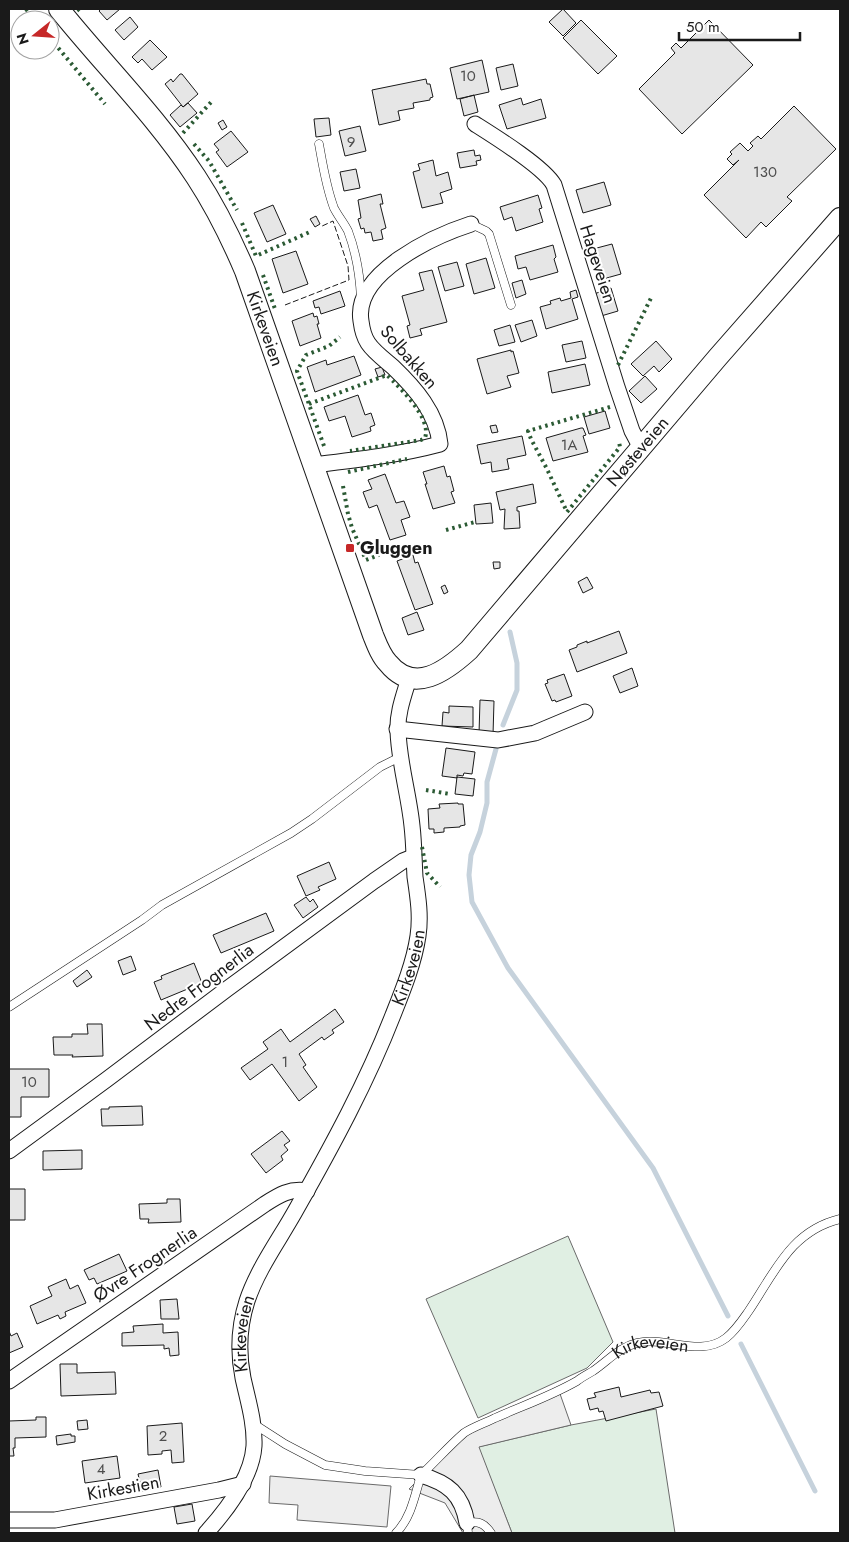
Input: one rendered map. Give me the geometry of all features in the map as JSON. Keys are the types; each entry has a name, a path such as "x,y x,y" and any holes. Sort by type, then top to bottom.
{"main road":[{"name":"Kirkeveien","path":"59,9 170,141 212,202 231,238 245,271 378,647 389,665 401,674 419,677"},
{"name":"Nøsteveien","path":"419,677 446,670 469,650 640,448 840,218"}],"street":[{"name":"Hageveien","path":"475,124 535,166 554,185 617,387 640,448"},
{"path":"361,306 378,278 401,257 442,235 471,224"},
{"name":"Solbakken","path":"313,465 440,444 436,426 426,405 401,375 367,342 361,320 361,306"},
{"name":"Kirkeveien","path":"211,1531 243,1484 254,1446 253,1424 240,1364 240,1336 247,1299 307,1191 374,1059 411,965 418,936 419,916 412,827 397,729 401,702 419,677"},
{"path":"397,729 498,740 535,733 586,712"},
{"name":"Nedre Frognerlia","path":"9,1151 387,871 402,861 414,858"},
{"name":"Øvre Frognerlia","path":"9,1381 265,1204 284,1193 296,1189 307,1191"},
{"path":"421,1476 434,1479 452,1489 463,1507 467,1528"},
{"name":"Kirkestien","path":"9,1520 61,1519 243,1484"}],"lane":[{"path":"319,144 324,174 332,202 347,230 356,260 361,306"},
{"path":"471,224 489,234 511,305"},
{"path":"9,1007 162,905 291,834 380,767 402,758"},
{"name":"Kirkeveien","path":"421,1476 465,1433 574,1382 594,1370 614,1353 627,1346 639,1342 653,1342 697,1347 714,1345 725,1339 738,1327 770,1276 792,1246 810,1232 828,1222 840,1219"},
{"path":"253,1424 285,1444 326,1465 421,1476 411,1508 401,1528 396,1533"},
{"path":"467,1528 476,1521 481,1522 491,1533"}],"green space":[{"path":"568,1236 613,1342 587,1368 478,1418 426,1299"},
{"path":"656,1409 675,1533 512,1533 478,1447 571,1425"}],"shaded area":[{"path":"559,1391 571,1425 479,1447 512,1533 463,1533 445,1503 409,1489 464,1435"},
{"path":"270,1476 391,1486 387,1527 297,1520 298,1505 269,1503"}],"building":[{"path":"101,9 120,9 107,20 99,11"},
{"path":"563,9 576,23 563,36 549,22"},
{"path":"130,17 138,27 124,40 115,30"},
{"path":"581,20 617,56 598,74 563,38"},
{"path":"709,20 753,65 682,134 639,89 675,53 671,48 676,43 681,48"},
{"path":"150,40 167,57 152,70 142,59 138,63 132,57"},
{"path":"482,60 489,92 457,99 450,68"},
{"path":"513,64 518,86 501,90 496,68"},
{"path":"180,74 198,94 183,107 165,84 171,79 173,82"},
{"path":"426,79 427,84 430,84 433,97 430,100 413,103 414,108 398,111 400,120 379,125 372,90"},
{"path":"474,95 478,112 464,116 460,99"},
{"path":"521,98 523,105 541,99 546,118 507,129 499,105"},
{"path":"188,103 197,113 180,127 170,115 181,105 183,107"},
{"path":"794,106 836,149 787,197 792,201 766,227 761,222 746,238 704,195 739,160 733,165 727,159 732,154 730,152 740,143 748,151 753,146 750,143 758,136 761,139"},
{"path":"329,118 331,135 316,137 314,119"},
{"path":"223,120 227,127 222,130 218,123"},
{"path":"360,126 366,151 345,156 339,131"},
{"path":"231,131 248,152 227,167 216,152 219,150 214,144"},
{"path":"474,150 475,156 480,155 481,160 476,161 477,165 460,168 457,153"},
{"path":"433,160 436,176 448,172 452,189 440,193 443,203 422,208 413,172 420,170 418,164"},
{"path":"356,169 360,188 344,191 340,172"},
{"path":"604,182 611,205 583,213 576,190"},
{"path":"381,194 383,204 380,204 386,228 381,230 383,239 373,241 371,232 365,233 364,228 361,229 358,219 361,218 358,200"},
{"path":"538,195 542,208 539,209 543,222 516,231 512,217 504,220 500,207"},
{"path":"273,205 286,234 267,242 254,213"},
{"path":"316,216 320,224 315,227 310,219"},
{"path":"612,244 621,274 603,279 593,249"},
{"path":"553,245 556,257 554,259 558,272 530,280 526,267 518,269 515,256"},
{"path":"296,251 308,284 283,293 272,259"},
{"path":"486,258 495,288 474,294 466,264"},
{"path":"457,262 464,286 445,291 438,267"},
{"path":"432,270 447,322 420,329 422,335 410,338 407,326 410,325 402,296 424,290 419,273"},
{"path":"522,280 526,294 516,298 512,283"},
{"path":"611,288 618,311 601,316 594,294"},
{"path":"576,290 578,297 572,299 578,319 546,329 540,307 551,304 550,301 560,298 561,301 571,298 570,292"},
{"path":"340,291 345,306 321,314 319,307 315,308 313,301"},
{"path":"313,313 314,317 317,316 321,338 300,346 292,321"},
{"path":"532,320 537,336 521,342 515,325"},
{"path":"510,325 515,342 499,346 494,330"},
{"path":"582,341 586,358 566,362 562,345"},
{"path":"656,341 672,359 659,372 654,366 643,376 631,364"},
{"path":"511,350 511,352 513,351 519,373 507,376 511,387 487,394 477,359"},
{"path":"354,356 361,375 315,392 307,367 326,360 327,365"},
{"path":"585,364 590,385 552,393 548,372"},
{"path":"382,367 385,375 378,377 375,369"},
{"path":"645,376 657,389 641,403 629,391"},
{"path":"358,395 365,415 371,413 375,425 370,427 371,431 352,437 345,416 329,421 324,407"},
{"path":"605,411 610,428 589,434 584,417"},
{"path":"496,425 498,432 492,433 490,426"},
{"path":"583,428 586,435 583,436 588,452 553,461 546,438"},
{"path":"522,436 526,455 507,459 509,469 492,472 491,462 481,464 477,445"},
{"path":"444,466 447,477 450,476 454,491 451,492 455,503 433,509 423,472"},
{"path":"385,474 396,503 404,501 410,517 401,520 406,535 390,540 377,505 369,508 363,492 372,489 368,480"},
{"path":"533,484 536,503 517,507 520,528 504,529 505,509 500,510 496,492"},
{"path":"491,503 493,523 476,524 474,505"},
{"path":"413,555 415,563 418,562 433,604 415,610 397,561"},
{"path":"493,562 500,562 500,568 494,569"},
{"path":"587,577 593,588 583,593 578,582"},
{"path":"445,585 448,592 444,594 441,587"},
{"path":"417,612 424,630 408,635 402,618"},
{"path":"619,631 627,653 577,672 569,650 587,641 587,643"},
{"path":"632,668 638,686 620,693 613,676"},
{"path":"564,674 572,696 556,702 555,700 552,701 545,684 548,683 547,680"},
{"path":"480,700 494,701 493,735 479,734"},
{"path":"449,706 473,707 473,727 442,726 443,712 449,713"},
{"path":"446,748 475,752 472,774 464,773 463,776 457,775 457,778 442,776"},
{"path":"457,777 475,779 473,796 455,794"},
{"path":"439,804 463,804 465,825 444,828 444,832 434,833 434,829 429,829 428,809 440,808"},
{"path":"329,862 336,879 318,887 320,890 306,896 297,876"},
{"path":"306,897 310,902 313,899 318,907 303,918 294,905"},
{"path":"266,913 274,931 221,953 213,935"},
{"path":"131,956 136,970 123,975 118,961"},
{"path":"194,963 202,983 161,1000 154,982 162,979 161,976"},
{"path":"87,970 92,977 77,987 73,981"},
{"path":"335,1009 344,1022 332,1030 334,1033 324,1040 322,1037 299,1054 306,1065 303,1067 317,1087 299,1101 272,1064 250,1080 241,1068 268,1049 263,1042 281,1029 290,1042"},
{"path":"87,1024 102,1024 103,1056 72,1057 73,1055 54,1055 53,1037 72,1037 72,1034 88,1034"},
{"path":"9,1069 49,1069 49,1097 21,1097 21,1117 9,1117"},
{"path":"142,1106 143,1125 102,1126 101,1109"},
{"path":"282,1131 290,1141 284,1145 288,1150 281,1156 283,1160 266,1173 251,1154"},
{"path":"82,1150 82,1169 43,1170 43,1151"},
{"path":"9,1189 25,1189 25,1220 9,1220"},
{"path":"167,1199 180,1199 181,1222 148,1223 149,1219 140,1219 139,1204 167,1203"},
{"path":"119,1254 127,1271 97,1284 94,1278 89,1280 84,1270"},
{"path":"66,1279 70,1289 78,1285 86,1303 65,1312 66,1316 60,1319 58,1315 37,1324 30,1306 52,1296 48,1287"},
{"path":"177,1299 179,1319 161,1319 160,1300"},
{"path":"163,1324 163,1333 178,1332 179,1355 170,1356 169,1348 164,1349 164,1345 122,1346 122,1333 134,1332 133,1326"},
{"path":"9,1331 11,1336 17,1333 23,1347 9,1353"},
{"path":"60,1364 77,1364 77,1373 115,1372 116,1394 61,1396"},
{"path":"619,1387 621,1397 650,1390 651,1393 659,1392 663,1406 606,1421 603,1411 599,1412 598,1408 590,1410 587,1399 596,1397 594,1393"},
{"path":"36,1417 46,1417 46,1437 15,1438 14,1456 9,1456 9,1421 36,1420"},
{"path":"87,1420 88,1429 78,1430 77,1421"},
{"path":"182,1423 184,1462 172,1463 171,1450 162,1451 162,1454 148,1455 147,1426"},
{"path":"71,1434 71,1436 75,1436 75,1442 57,1445 56,1436"},
{"path":"117,1456 120,1478 85,1483 82,1461"},
{"path":"158,1470 161,1487 142,1491 138,1474"},
{"path":"192,1504 195,1521 177,1524 174,1507"}],"waterway":[{"path":"503,725 517,690 517,663 510,632"},
{"path":"496,749 487,782 487,803 480,832 471,855 469,875 472,902 508,968 653,1168 728,1316"},
{"path":"741,1344 815,1491"}],"hedge":[{"path":"78,9 82,13"},
{"path":"60,50 105,104"},
{"path":"183,133 213,100"},
{"path":"194,144 209,161 237,210"},
{"path":"242,223 256,256 312,231"},
{"path":"263,275 275,309"},
{"path":"618,365 652,296"},
{"path":"324,446 297,371 306,355 329,346 340,337"},
{"path":"309,404 387,375 414,404 424,422 425,438 421,440 350,451"},
{"path":"610,407 528,431 567,512 620,447 619,442"},
{"path":"348,472 407,459"},
{"path":"343,486 352,528 366,560 379,555"},
{"path":"446,530 475,522"},
{"path":"426,790 450,794"},
{"path":"422,847 427,873 440,887"}],"fence":[{"path":"285,305 349,280 348,266 333,221 320,227"}],"place":[{"name":"Gluggen","path":"350,548"}]}
